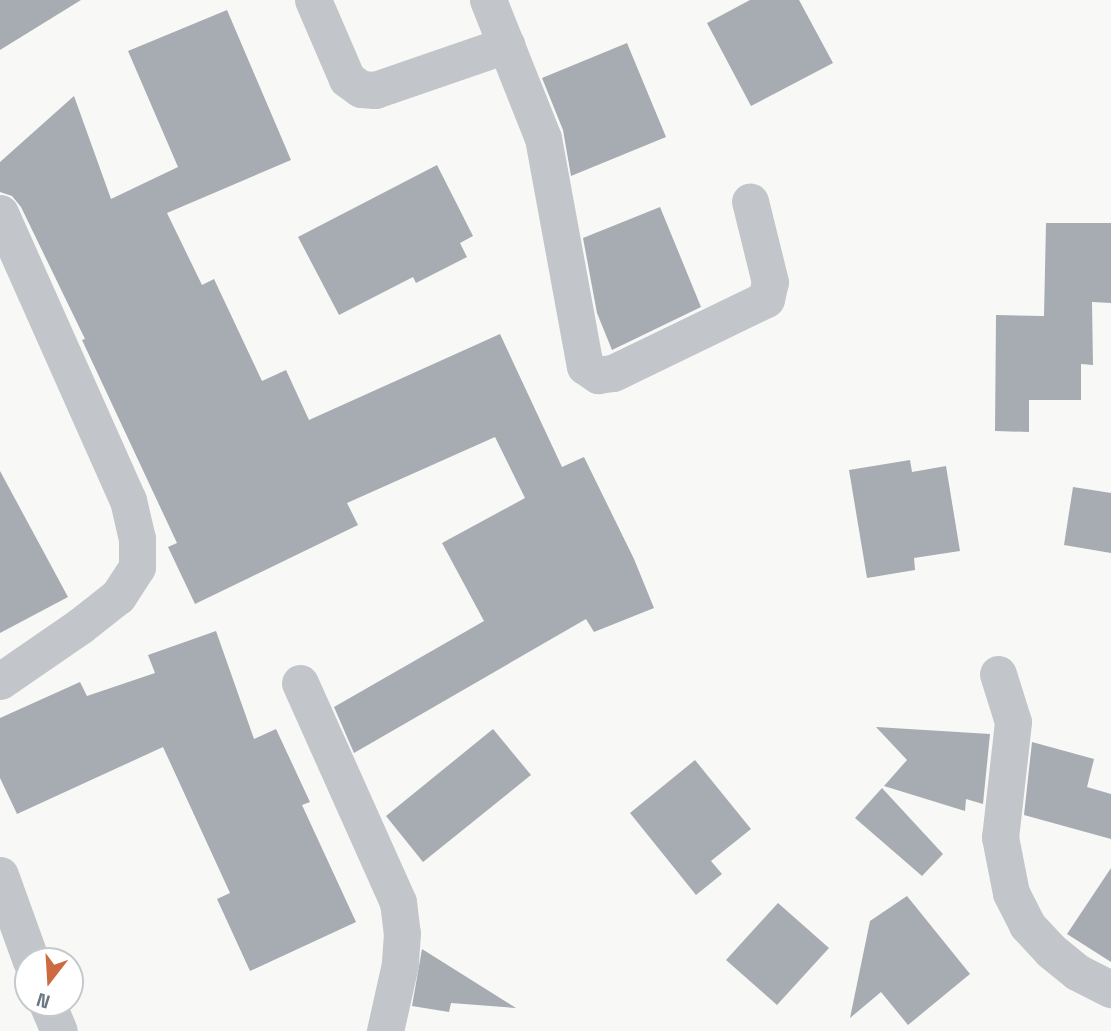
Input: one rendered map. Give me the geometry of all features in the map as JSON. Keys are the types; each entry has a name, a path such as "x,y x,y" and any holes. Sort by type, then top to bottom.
{"street":[{"path":"313,0 347,79 360,89 375,90 506,45"},
{"path":"488,0 543,138 584,366 598,375 613,373 766,299 770,282 750,201"},
{"path":"0,213 128,500 137,538 137,567 118,596 80,626 0,681"},
{"path":"998,674 1013,722 1000,837 1011,893 1027,926 1050,950 1077,972 1111,989"},
{"path":"300,683 398,901 402,933 400,964 384,1031"},
{"path":"0,874 26,947"}],"building":[{"path":"0,0 81,0 0,50"},
{"path":"750,0 799,0 833,63 751,106 707,23"},
{"path":"227,10 291,160 167,213 202,285 214,279 262,381 286,370 309,420 500,334 562,467 584,457 634,559 654,608 594,632 586,619 354,753 334,707 484,621 442,543 525,498 495,437 347,503 358,525 195,604 168,547 177,543 82,340 85,339 21,207 12,196 0,192 0,162 74,96 111,199 178,167 128,51"},
{"path":"627,43 666,137 571,176 563,130 542,78"},
{"path":"437,165 473,236 460,243 467,257 416,283 413,277 339,315 298,237"},
{"path":"660,207 701,307 612,350 597,313 583,238"},
{"path":"1046,223 1111,223 1111,303 1092,302 1093,365 1081,364 1081,400 1029,400 1029,432 995,431 996,315 1044,316"},
{"path":"910,460 912,472 946,466 960,551 914,558 915,570 867,578 849,470"},
{"path":"0,471 68,597 0,633"},
{"path":"1073,487 1111,493 1111,553 1064,545"},
{"path":"216,631 254,739 276,729 310,802 302,805 356,922 250,971 217,899 230,893 163,747 17,814 0,778 0,718 80,682 87,696 155,673 148,655"},
{"path":"876,727 990,734 983,804 966,799 965,811 884,786 907,760"},
{"path":"493,729 531,775 423,862 386,816"},
{"path":"1032,742 1094,759 1087,787 1111,794 1111,839 1024,815"},
{"path":"695,760 751,829 711,861 722,874 696,895 630,813"},
{"path":"882,788 943,854 922,876 855,818"},
{"path":"1111,868 1111,962 1067,934"},
{"path":"907,896 970,974 908,1025 881,992 850,1018 870,921"},
{"path":"778,903 829,948 777,1005 726,960"},
{"path":"422,949 516,1008 451,1003 449,1012 412,1006"}]}
